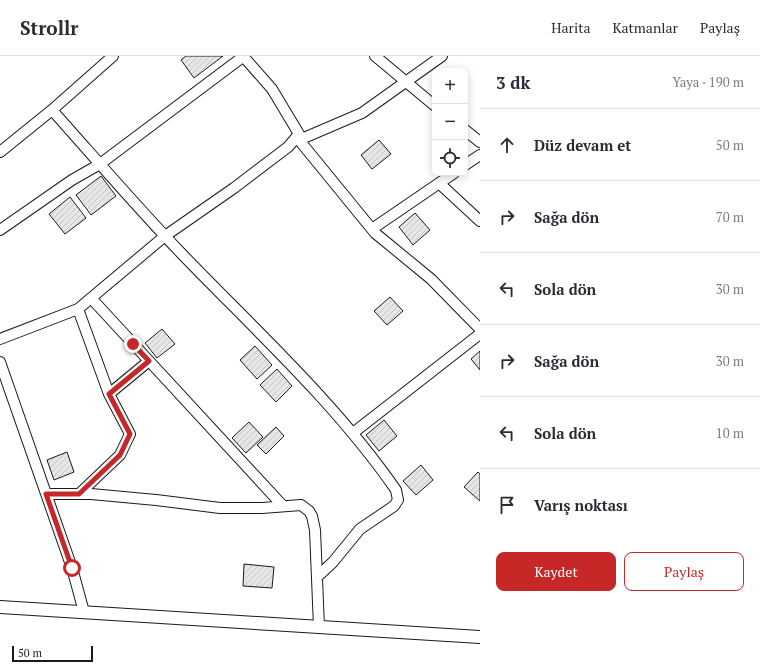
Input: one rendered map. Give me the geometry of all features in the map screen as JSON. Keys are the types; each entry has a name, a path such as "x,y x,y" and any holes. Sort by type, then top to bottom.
{"street":[{"path":"0,152 52,110 113,56"},
{"path":"0,230 72,180 100,164 243,56 272,89 299,134 288,147 234,188 165,236 78,309 0,339"},
{"path":"375,56 433,104"},
{"path":"442,56 404,81 362,112 299,140 372,229 431,279 480,329"},
{"path":"52,110 165,236 261,334 353,433 396,490 398,500 394,506 360,528 333,562 317,577"},
{"path":"468,132 480,142"},
{"path":"468,163 480,155"},
{"path":"372,229 450,176"},
{"path":"439,183 480,221"},
{"path":"92,298 283,506"},
{"path":"78,309 109,394 130,434 120,455 79,494"},
{"path":"353,433 480,334"},
{"path":"109,394 149,361"},
{"path":"0,362 72,568 84,612"},
{"path":"46,494 79,494 149,499 220,508 262,508 301,505 309,511 312,516 315,530 319,627"},
{"path":"0,607 480,637"}],"building":[{"path":"186,56 223,56 194,78 181,60"},
{"path":"379,140 391,154 372,169 361,155"},
{"path":"101,176 116,196 91,215 76,195"},
{"path":"70,197 86,218 65,234 49,214"},
{"path":"415,213 430,230 413,245 399,227"},
{"path":"390,297 403,311 387,325 374,311"},
{"path":"162,329 175,344 157,358 145,343"},
{"path":"255,346 272,365 257,379 240,360"},
{"path":"480,351 480,370 471,359"},
{"path":"277,369 292,386 276,402 260,385"},
{"path":"384,420 397,436 379,451 366,435"},
{"path":"249,422 263,437 246,453 232,438"},
{"path":"276,427 284,436 266,454 257,445"},
{"path":"67,452 74,472 54,480 47,460"},
{"path":"421,465 433,480 416,495 403,481"},
{"path":"478,472 480,474 480,501 464,487"},
{"path":"244,564 274,567 272,588 243,586"}],"route":[{"path":"72,568 46,494 79,494 120,455 130,434 109,394 149,361 133,344"}]}
